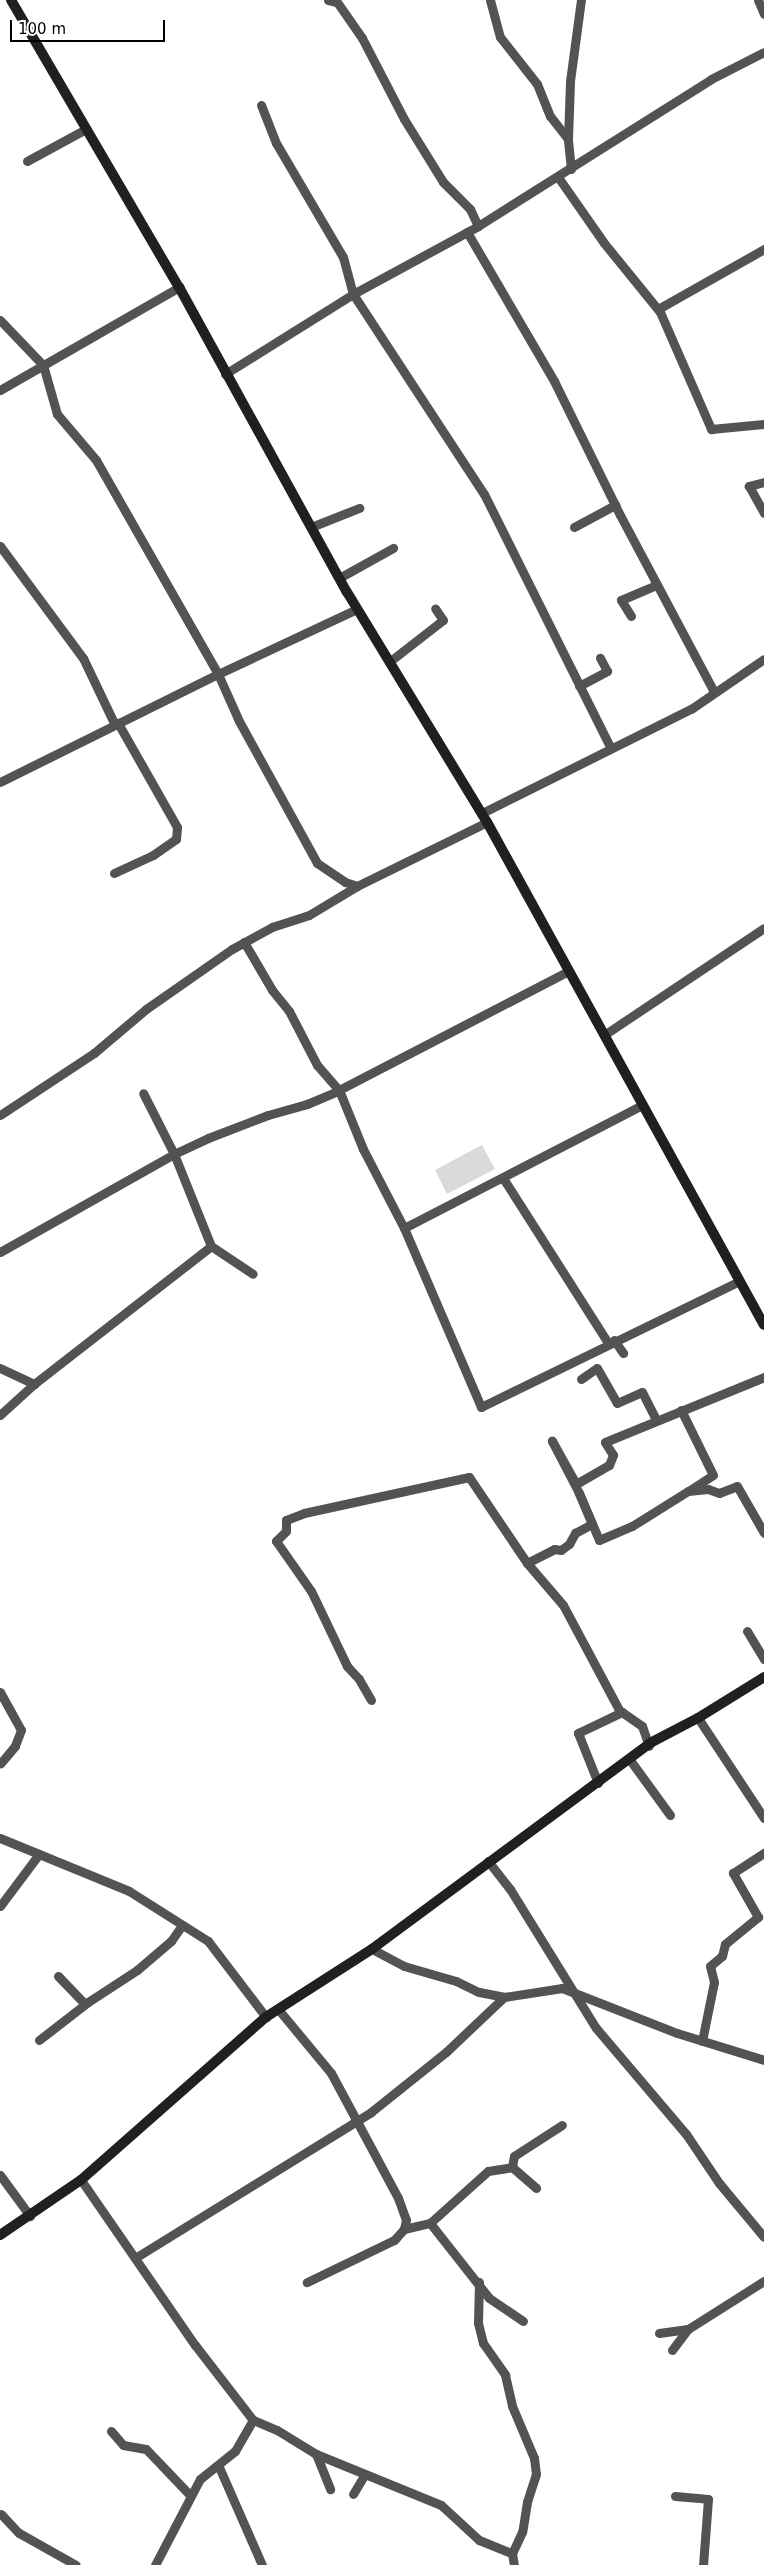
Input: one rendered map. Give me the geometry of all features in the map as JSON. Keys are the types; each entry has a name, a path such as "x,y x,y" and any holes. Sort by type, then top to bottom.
{"main road":[{"path":"11,0 179,288 339,578 484,817 764,1325"},
{"path":"0,2235 80,2180 266,2017 372,1949 488,1861 649,1746 764,1677"}],"street":[{"path":"328,0 337,2 362,38 404,119 443,182 470,209 478,226"},
{"path":"490,0 500,37 537,84 550,116 568,139"},
{"path":"571,169 568,139 570,81 581,0"},
{"path":"758,0 764,14"},
{"path":"225,374 354,294 478,226 711,80 764,52"},
{"path":"261,105 276,143 343,257 354,294 484,494 610,747"},
{"path":"27,161 86,129"},
{"path":"558,177 604,243 658,309 711,429 764,424"},
{"path":"467,232 554,381 656,586 714,692"},
{"path":"658,309 764,250"},
{"path":"0,390 179,288"},
{"path":"0,320 43,365 57,414 96,460 218,674 239,721 317,863 345,882 357,886"},
{"path":"764,482 749,486 764,513"},
{"path":"574,527 615,505"},
{"path":"311,527 360,508"},
{"path":"0,546 83,658 117,724 177,827 176,839 153,855 114,873"},
{"path":"339,578 394,548"},
{"path":"631,616 622,600 656,586"},
{"path":"389,662 443,620 435,608"},
{"path":"1,779 357,609"},
{"path":"579,686 608,671 600,658"},
{"path":"0,1115 94,1053 185,980 244,942 272,927 309,915 357,886 610,747 691,709 764,659"},
{"path":"604,1035 764,928"},
{"path":"244,942 272,990 289,1011 317,1065 339,1090 363,1149 404,1228 481,1407 739,1281"},
{"path":"0,1252 174,1154 268,1114 307,1104 339,1090 568,971"},
{"path":"143,1093 174,1154 211,1246 253,1274"},
{"path":"404,1228 642,1106"},
{"path":"503,1178 611,1342 623,1353"},
{"path":"0,1415 34,1384 211,1246"},
{"path":"0,1368 34,1384"},
{"path":"581,1379 597,1368 617,1403 642,1392 656,1420"},
{"path":"681,1410 713,1475 632,1526 599,1540 579,1493 552,1440 576,1484 609,1465 613,1454 605,1442 656,1420 681,1410 764,1377"},
{"path":"371,1700 360,1679 347,1666 312,1591 276,1541 286,1531 286,1520 304,1513 469,1477 527,1563 562,1605 622,1712 642,1726 649,1746"},
{"path":"688,1491 708,1489 719,1493 737,1486 764,1533"},
{"path":"527,1563 554,1549 561,1550 569,1544 575,1533 592,1524 579,1493"},
{"path":"747,1631 764,1659"},
{"path":"0,1692 21,1730 15,1746 0,1764"},
{"path":"598,1783 578,1733 622,1712"},
{"path":"698,1718 764,1818"},
{"path":"630,1760 670,1814"},
{"path":"0,1838 129,1891 208,1941 266,2017"},
{"path":"702,2041 714,1982 710,1966 722,1956 725,1944 758,1917 733,1873 764,1853"},
{"path":"0,1906 38,1854"},
{"path":"488,1861 530,1920 573,1994 605,2040 686,2134 719,2183 764,2237"},
{"path":"39,2040 85,2004 137,1970 171,1941 182,1924"},
{"path":"372,1949 404,1966 456,1981 479,1992 504,1998 562,1988 573,1994 702,2041 764,2060"},
{"path":"58,1976 85,2004"},
{"path":"135,2258 356,2121 446,2052 504,1998"},
{"path":"278,2009 331,2073 398,2198 406,2220 404,2229 394,2240 307,2282"},
{"path":"512,2167 514,2156 562,2125"},
{"path":"404,2229 430,2223 488,2171 512,2167"},
{"path":"512,2167 536,2188"},
{"path":"0,2175 30,2216"},
{"path":"80,2180 195,2345 253,2420 277,2430 316,2454 441,2505 479,2540 512,2553"},
{"path":"430,2223 479,2282 488,2298 501,2309 522,2321"},
{"path":"672,2350 688,2329 764,2281"},
{"path":"479,2282 478,2323 483,2343 505,2374 512,2406 532,2452 536,2474 527,2502 522,2532 512,2553 514,2565"},
{"path":"659,2333 688,2329"},
{"path":"155,2565 200,2479 219,2467 235,2451 253,2420"},
{"path":"111,2430 123,2445 146,2449 190,2495"},
{"path":"316,2454 330,2489"},
{"path":"219,2467 262,2565"},
{"path":"354,2494 365,2474"},
{"path":"675,2496 708,2499 703,2565"},
{"path":"1,2514 19,2533 76,2565"}],"shaded area":[{"path":"482,1145 495,1169 447,1194 435,1170"}]}
